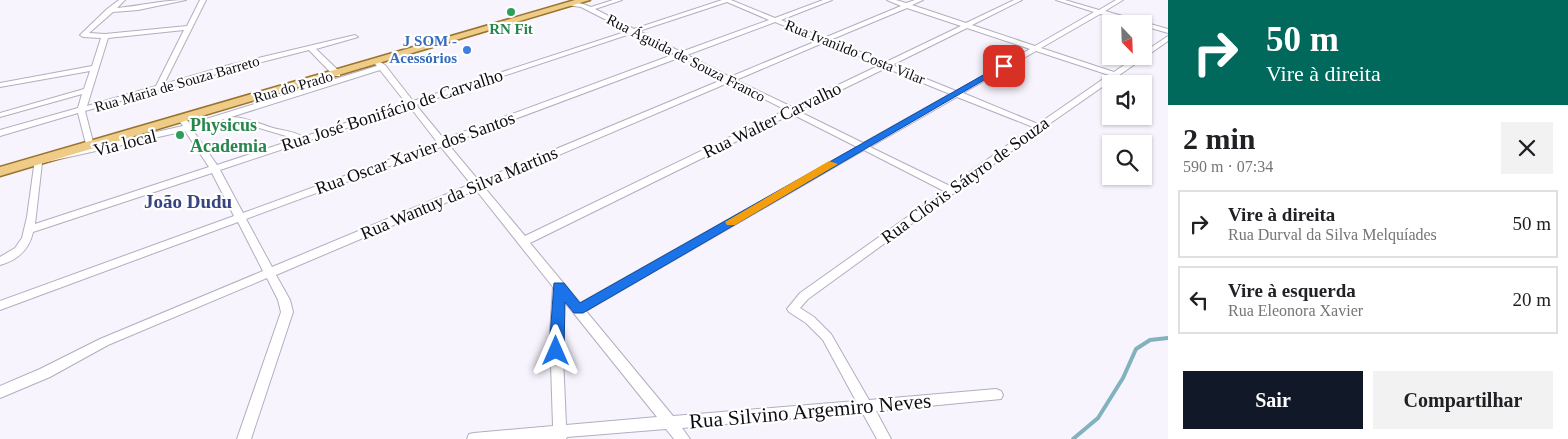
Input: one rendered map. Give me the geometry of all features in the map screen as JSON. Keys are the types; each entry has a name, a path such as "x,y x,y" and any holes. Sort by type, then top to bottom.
{"main road":[{"name":"Rua do Prado","path":"0,172 90,146 184,123 337,74 380,65 570,4 585,4"}],"street":[{"path":"122,0 83,35 105,36 189,28"},
{"path":"109,10 138,8 183,0"},
{"path":"158,89 203,0"},
{"path":"585,4 619,0"},
{"name":"Rua Ivanildo Costa Vilar","path":"727,0 1039,127"},
{"name":"Rua José Bonifácio de Carvalho","path":"28,230 727,0"},
{"name":"Rua Oscar Xavier dos Santos","path":"0,306 829,0"},
{"path":"890,0 1116,74"},
{"name":"Rua Wantuy da Silva Martins","path":"0,392 45,373 104,342 477,184 729,80 822,39 920,0"},
{"name":"Rua Walter Carvalho","path":"524,241 1019,0"},
{"path":"1059,0 1111,15"},
{"path":"578,310 1120,0"},
{"name":"Rua Águida de Souza Franco","path":"585,4 634,32 950,190"},
{"path":"1152,27 1168,31"},
{"path":"90,146 80,111 105,36"},
{"name":"Rua Maria de Souza Barreto","path":"0,133 232,67 355,37"},
{"name":"Rua Clóvis Sátyro de Souza","path":"1152,50 1168,38"},
{"path":"311,48 337,74"},
{"path":"380,65 682,439"},
{"name":"Via local","path":"38,161 184,123 380,65"},
{"name":"Rua Clóvis Sátyro de Souza","path":"867,406 827,337 810,320 793,309 804,296 950,190 1130,65"},
{"path":"0,85 94,68"},
{"path":"0,115 86,92"},
{"path":"244,439 287,312 284,300 214,168 184,123 239,118 268,129 292,132 302,140"},
{"path":"0,261 22,247 28,230 38,161"},
{"path":"559,286 556,334 559,436"},
{"name":"Rua Silvino Argemiro Neves","path":"474,439 559,436 670,422 996,395"},
{"path":"867,406 884,439"}],"waterway":[{"path":"1073,439 1098,418 1123,378 1136,349 1150,340 1168,338"}],"slow traffic":[{"path":"731,222 832,164"}],"place":[{"name":"RN Fit","path":"511,12"},
{"name":"J SOM - Acessórios","path":"467,50"},
{"name":"Physicus Academia","path":"180,135"}],"district":[{"name":"João Dudu","path":"188,201"}],"route":[{"path":"556,351 559,286 578,310 604,293 1004,66"}]}
